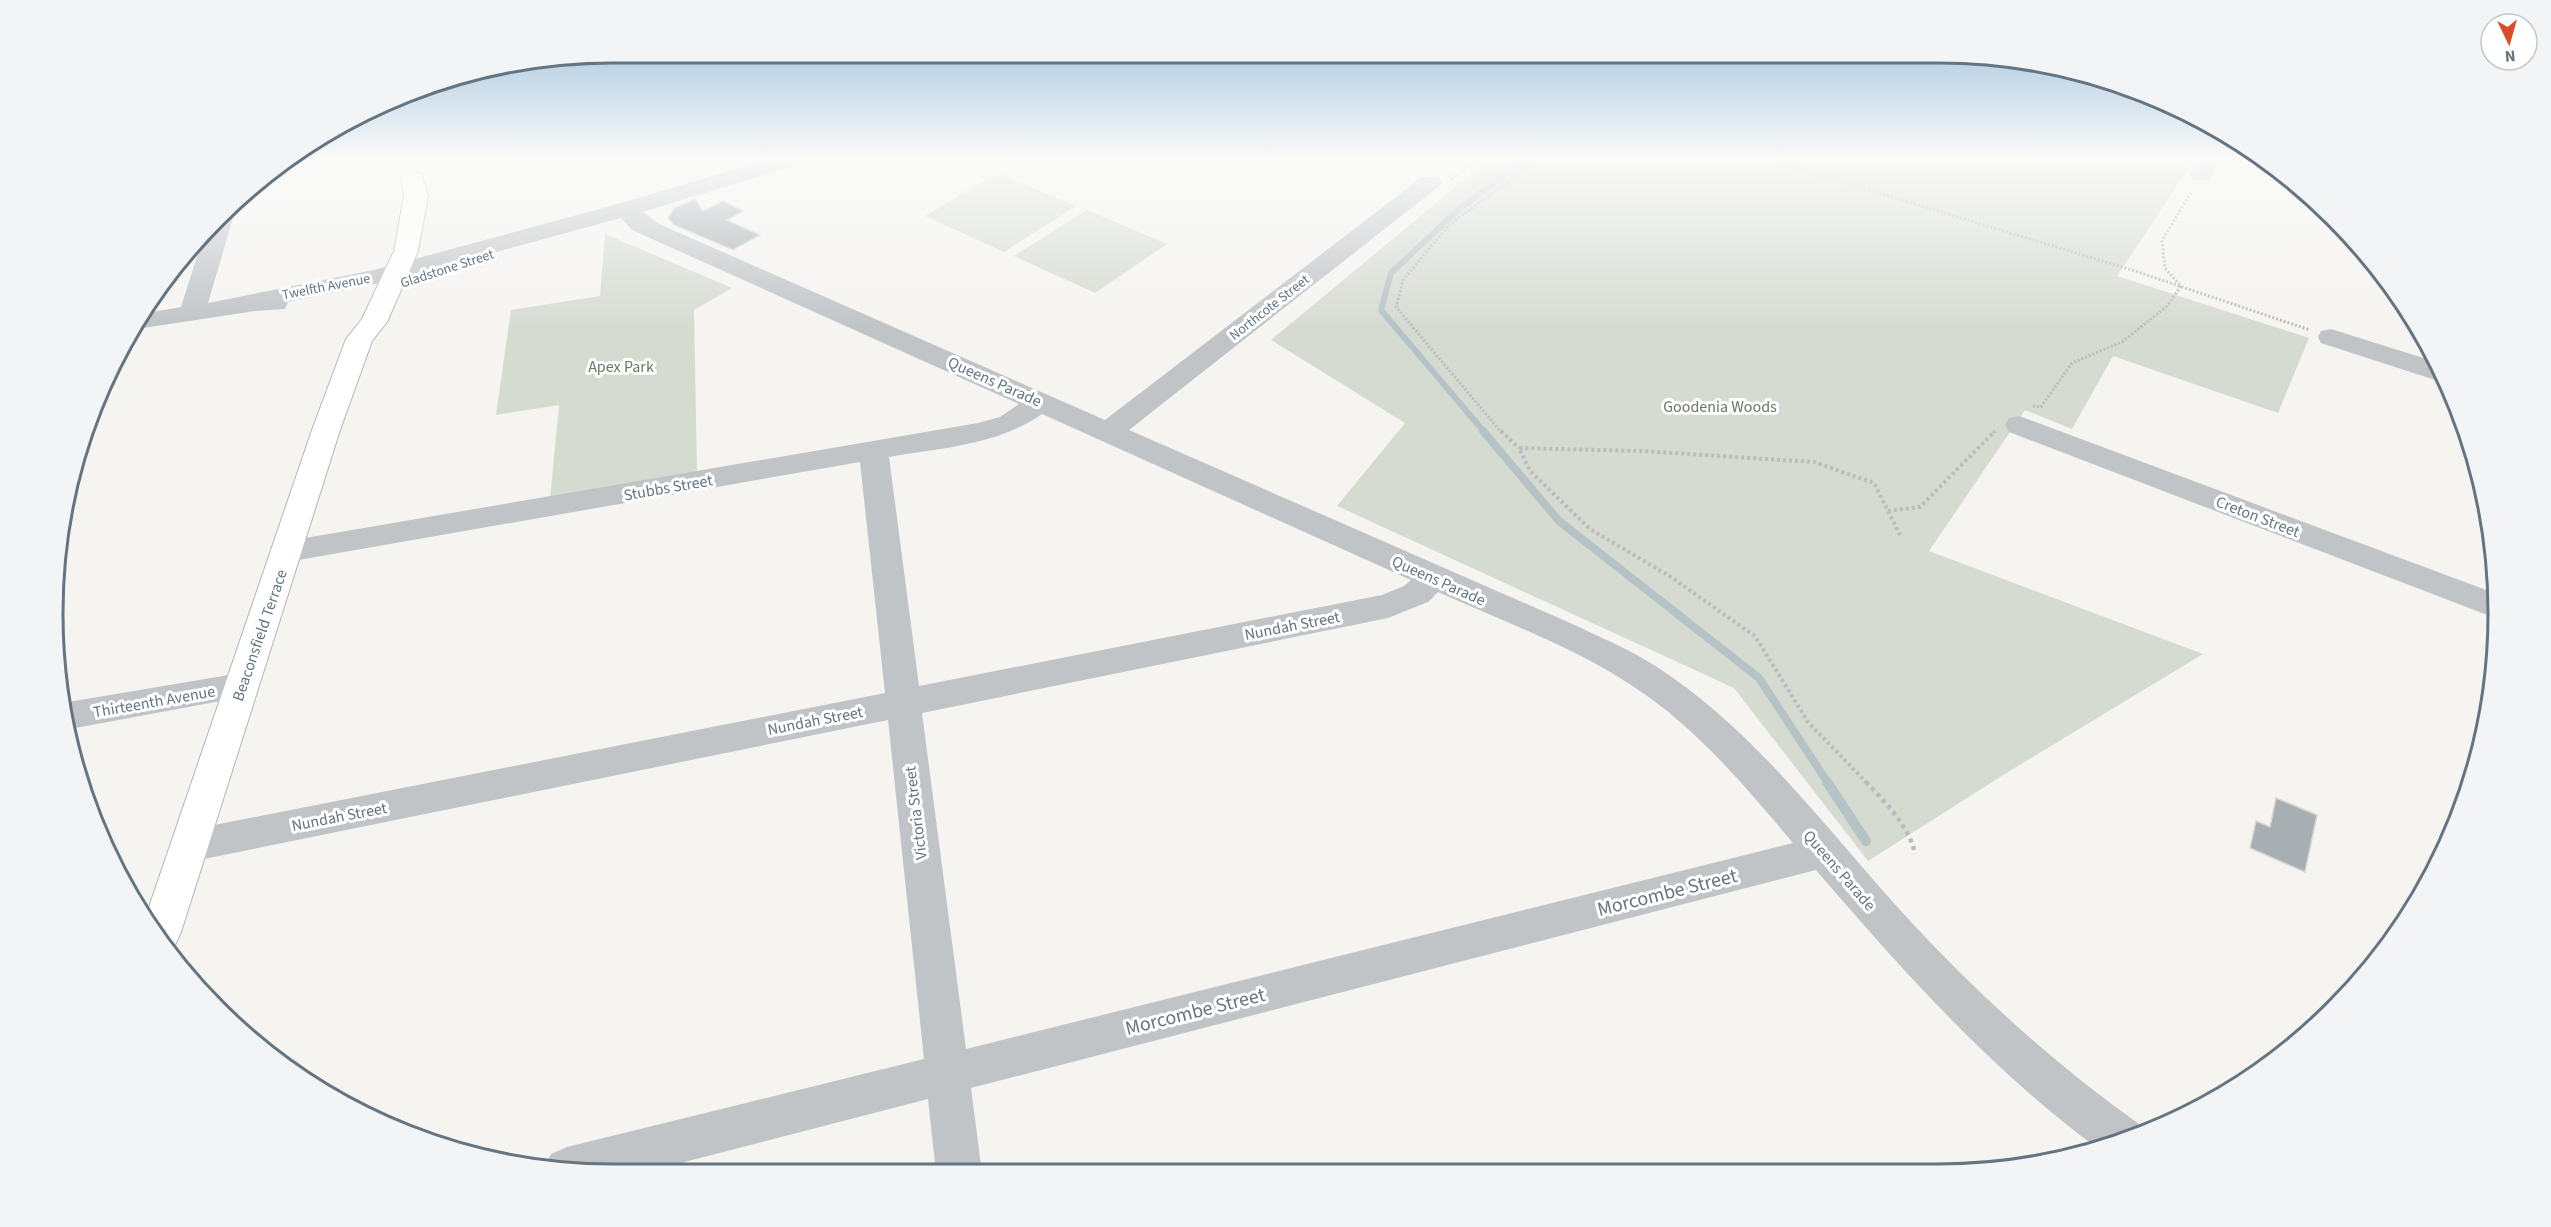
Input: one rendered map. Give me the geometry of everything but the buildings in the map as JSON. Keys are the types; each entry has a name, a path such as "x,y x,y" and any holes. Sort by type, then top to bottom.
{"main road":[{"name":"Beaconsfield Terrace","path":"162,928 241,686 359,339 356,325 381,282 398,213"}],"street":[{"name":"Gladstone Street","path":"381,282 507,248 535,235 607,213"},
{"name":"Queens Parade","path":"630,213 640,224 1616,660 1656,683 1722,738 1955,999 2021,1060 2086,1114 2115,1135"},
{"name":"Northcote Street","path":"1108,432 1390,213"},
{"path":"192,313 217,232"},
{"name":"Twelfth Avenue","path":"148,321 381,282"},
{"path":"2331,337 2431,369"},
{"name":"Stubbs Street","path":"287,551 981,432 1016,420 1041,402"},
{"name":"Creton Street","path":"2014,419 2488,603"},
{"name":"Victoria Street","path":"874,452 958,1164"},
{"name":"Nundah Street","path":"189,846 1388,606 1416,594 1433,578"},
{"name":"Thirteenth Avenue","path":"73,715 241,686"},
{"name":"Morcombe Street","path":"593,1163 1824,852"}],"path":[{"path":"1465,213 1450,224 1403,280 1396,307 1506,438 1519,448 1530,471 1590,529 1668,575 1755,636 1808,722 1884,801 1913,842 1914,854"},
{"path":"1944,213 2181,286 2331,337"},
{"path":"2178,213 2162,240 2165,268 2181,286"},
{"path":"1888,511 1920,507 2014,419 2041,407 2072,363 2122,342 2167,306 2181,286"},
{"path":"1519,448 1642,451 1814,462 1874,483 1900,535"}],"green space":[{"path":"930,213 1065,213 1004,252 925,216"},
{"path":"1082,213 1095,213 1167,244 1095,293 1014,256"},
{"name":"Goodenia Woods","path":"1424,213 2159,213 2117,276 2309,338 2278,413 2113,356 2072,429 2025,410 1929,551 2203,654 2008,772 1868,861 1734,688 1337,506 1405,423 1271,340"},
{"name":"Apex Park","path":"605,234 732,288 694,310 697,473 550,499 559,405 496,415 511,310 600,296"}],"waterway":[{"path":"1455,213 1391,273 1381,310 1485,433"},
{"path":"1483,431 1559,521 1759,678 1828,783"},
{"path":"1827,782 1866,841"}]}
